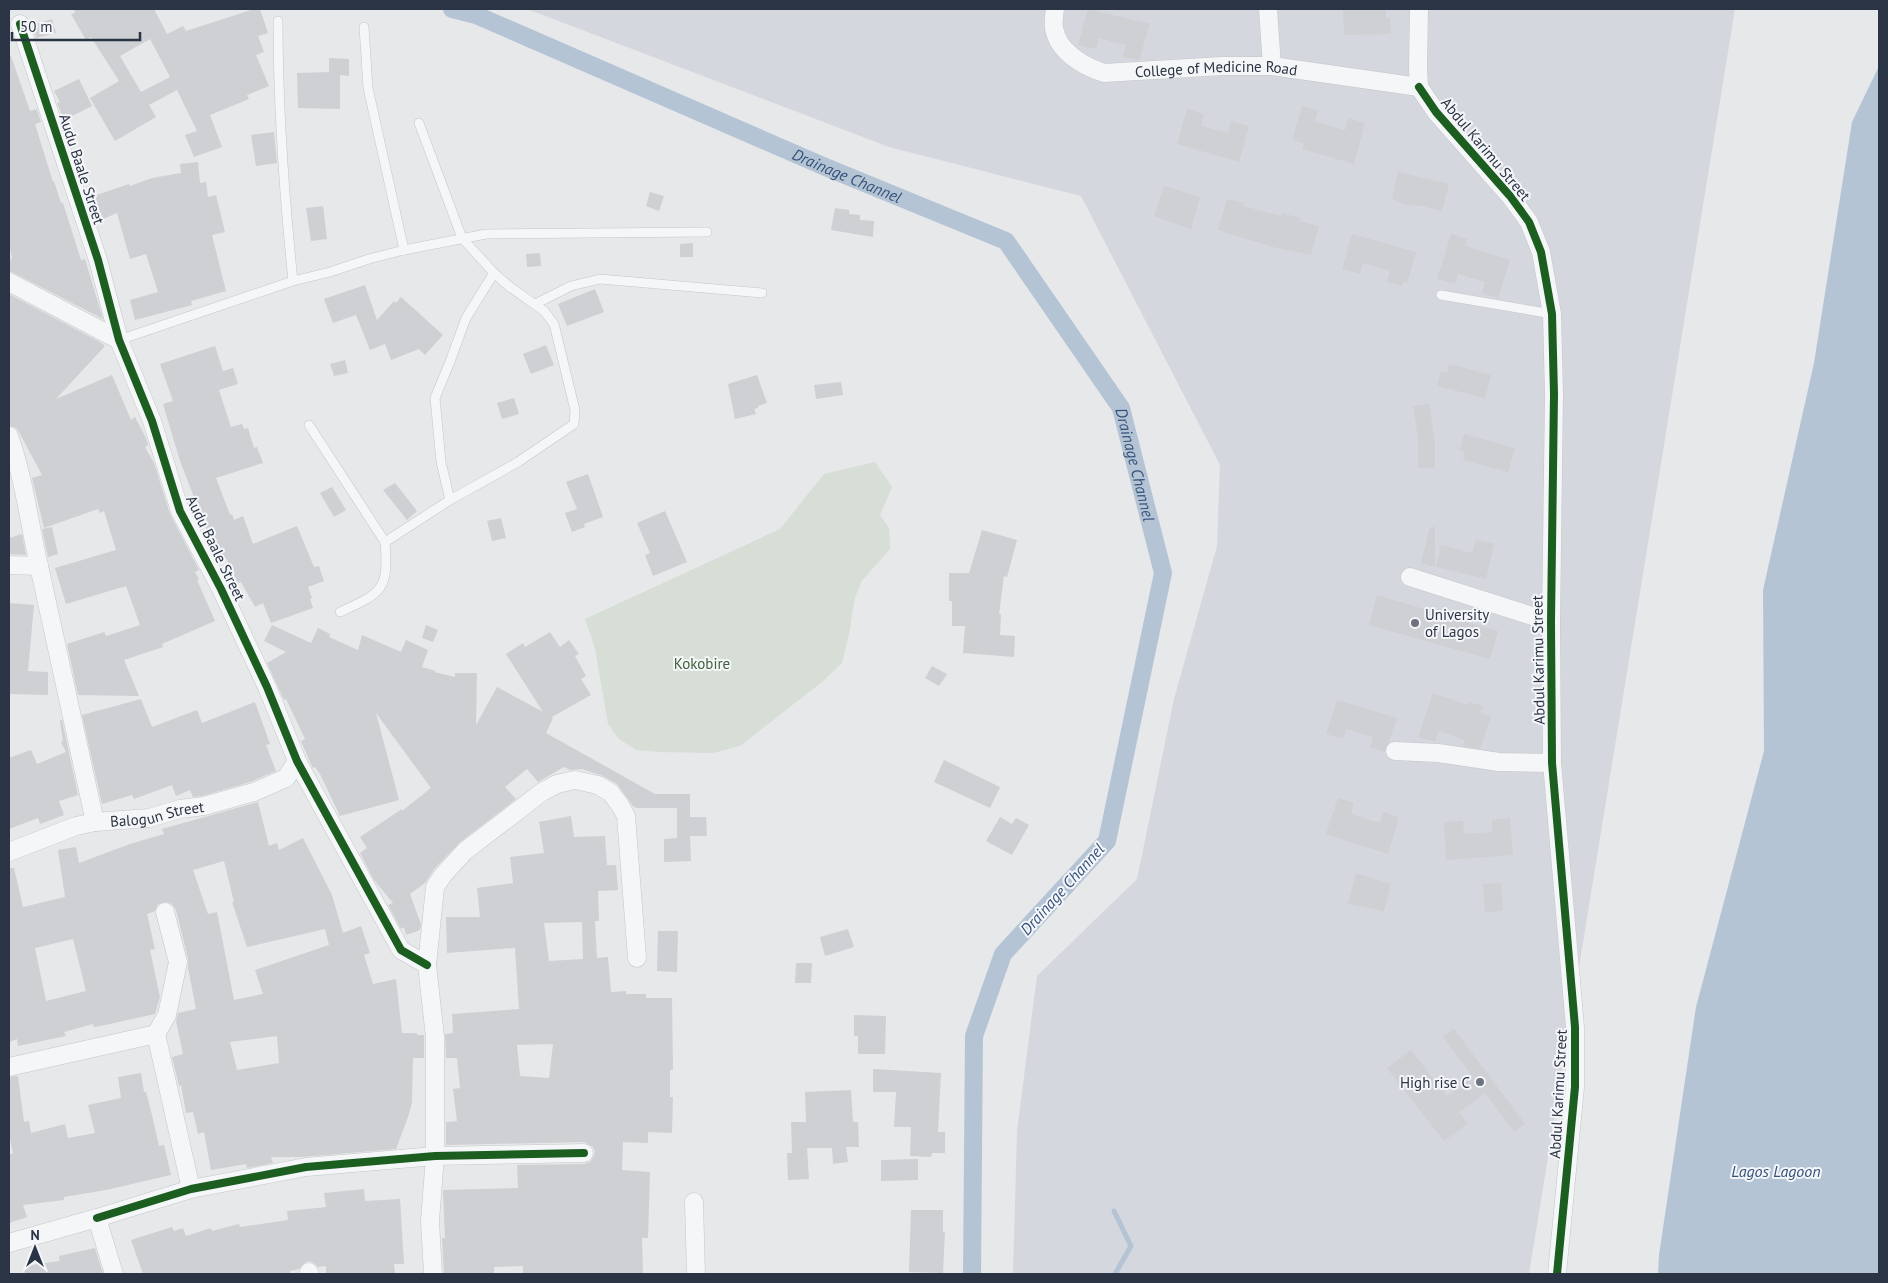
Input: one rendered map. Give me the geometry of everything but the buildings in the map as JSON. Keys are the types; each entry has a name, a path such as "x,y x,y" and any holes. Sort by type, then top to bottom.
{"street":[{"name":"College of Medicine Road","path":"1055,9 1054,27 1058,41 1086,67 1104,73 1222,66 1272,66 1419,87"},
{"path":"1268,9 1272,66"},
{"path":"1419,9 1419,87"},
{"name":"Audu Baale Street","path":"20,24 98,260 119,340 152,421 180,511 221,589 267,687 297,761 401,950 427,965"},
{"name":"Abdul Karimu Street","path":"1419,87 1436,112 1510,196 1529,222 1542,252 1552,314 1554,394 1551,622 1552,763 1575,1027 1575,1087 1557,1274"},
{"path":"9,282 119,340"},
{"path":"9,436 20,473 95,822"},
{"path":"9,565 39,566"},
{"path":"1410,577 1551,622"},
{"path":"1395,752 1438,753 1499,762 1552,763"},
{"name":"Balogun Street","path":"9,852 76,826 95,822 149,818 204,806 254,792 286,778 297,761"},
{"path":"433,1274 430,1221 435,1156 435,1038 427,965 435,887 443,875 465,851 542,792 556,784 575,780 598,785 611,793 626,816 637,958"},
{"path":"165,912 178,962 167,1015 156,1034 191,1189"},
{"path":"9,1067 156,1034"},
{"path":"9,1243 191,1189 306,1167 435,1156 584,1153"},
{"path":"694,1202 696,1274"},
{"path":"97,1218 114,1274"}],"lane":[{"path":"278,21 282,175 293,281"},
{"path":"364,27 368,88 404,250"},
{"path":"385,542 450,500 518,462 574,424 575,410 554,324 544,311 494,273 462,238 419,123"},
{"path":"119,340 293,281 330,272 369,258 462,238 486,234 707,232"},
{"path":"450,500 441,462 435,398 466,318 494,273"},
{"path":"535,304 572,286 600,279 762,293"},
{"path":"1441,295 1552,314"},
{"path":"309,425 385,542 387,566 382,587 372,597 340,612"}],"shaded area":[{"name":"University of Lagos","path":"527,9 1735,9 1529,1274 1013,1274 1017,1131 1037,976 1137,879 1174,699 1217,546 1220,465 1081,196 889,147"}],"green space":[{"name":"Kokobire","path":"875,462 892,487 880,515 889,528 890,549 861,582 854,601 850,630 842,663 822,682 740,746 713,753 659,752 636,750 619,739 608,724 595,648 585,619 780,529 824,474"}],"water":[{"name":"Lagos Lagoon","path":"1879,66 1879,1274 1658,1274 1659,1255 1696,1007 1764,751 1763,590 1814,363 1852,122"}],"waterway":[{"name":"Drainage Channel","path":"452,9 476,15 823,166 1006,241 1121,408 1163,573 1107,841 1003,954 974,1036 972,1274"},
{"path":"1114,1211 1131,1246 1115,1274"}],"cycle path":[{"path":"20,24 98,260 119,340 152,421 180,511 221,589 267,687 297,761 401,950 427,965"},
{"path":"1419,87 1436,112 1510,196 1529,222 1541,252 1552,314 1554,394 1551,622 1552,763 1575,1027 1575,1087 1557,1274"},
{"path":"97,1218 191,1189 306,1167 435,1156 584,1153"}],"place":[{"name":"University of Lagos","path":"1415,623"},
{"name":"High rise C","path":"1480,1082"}]}
